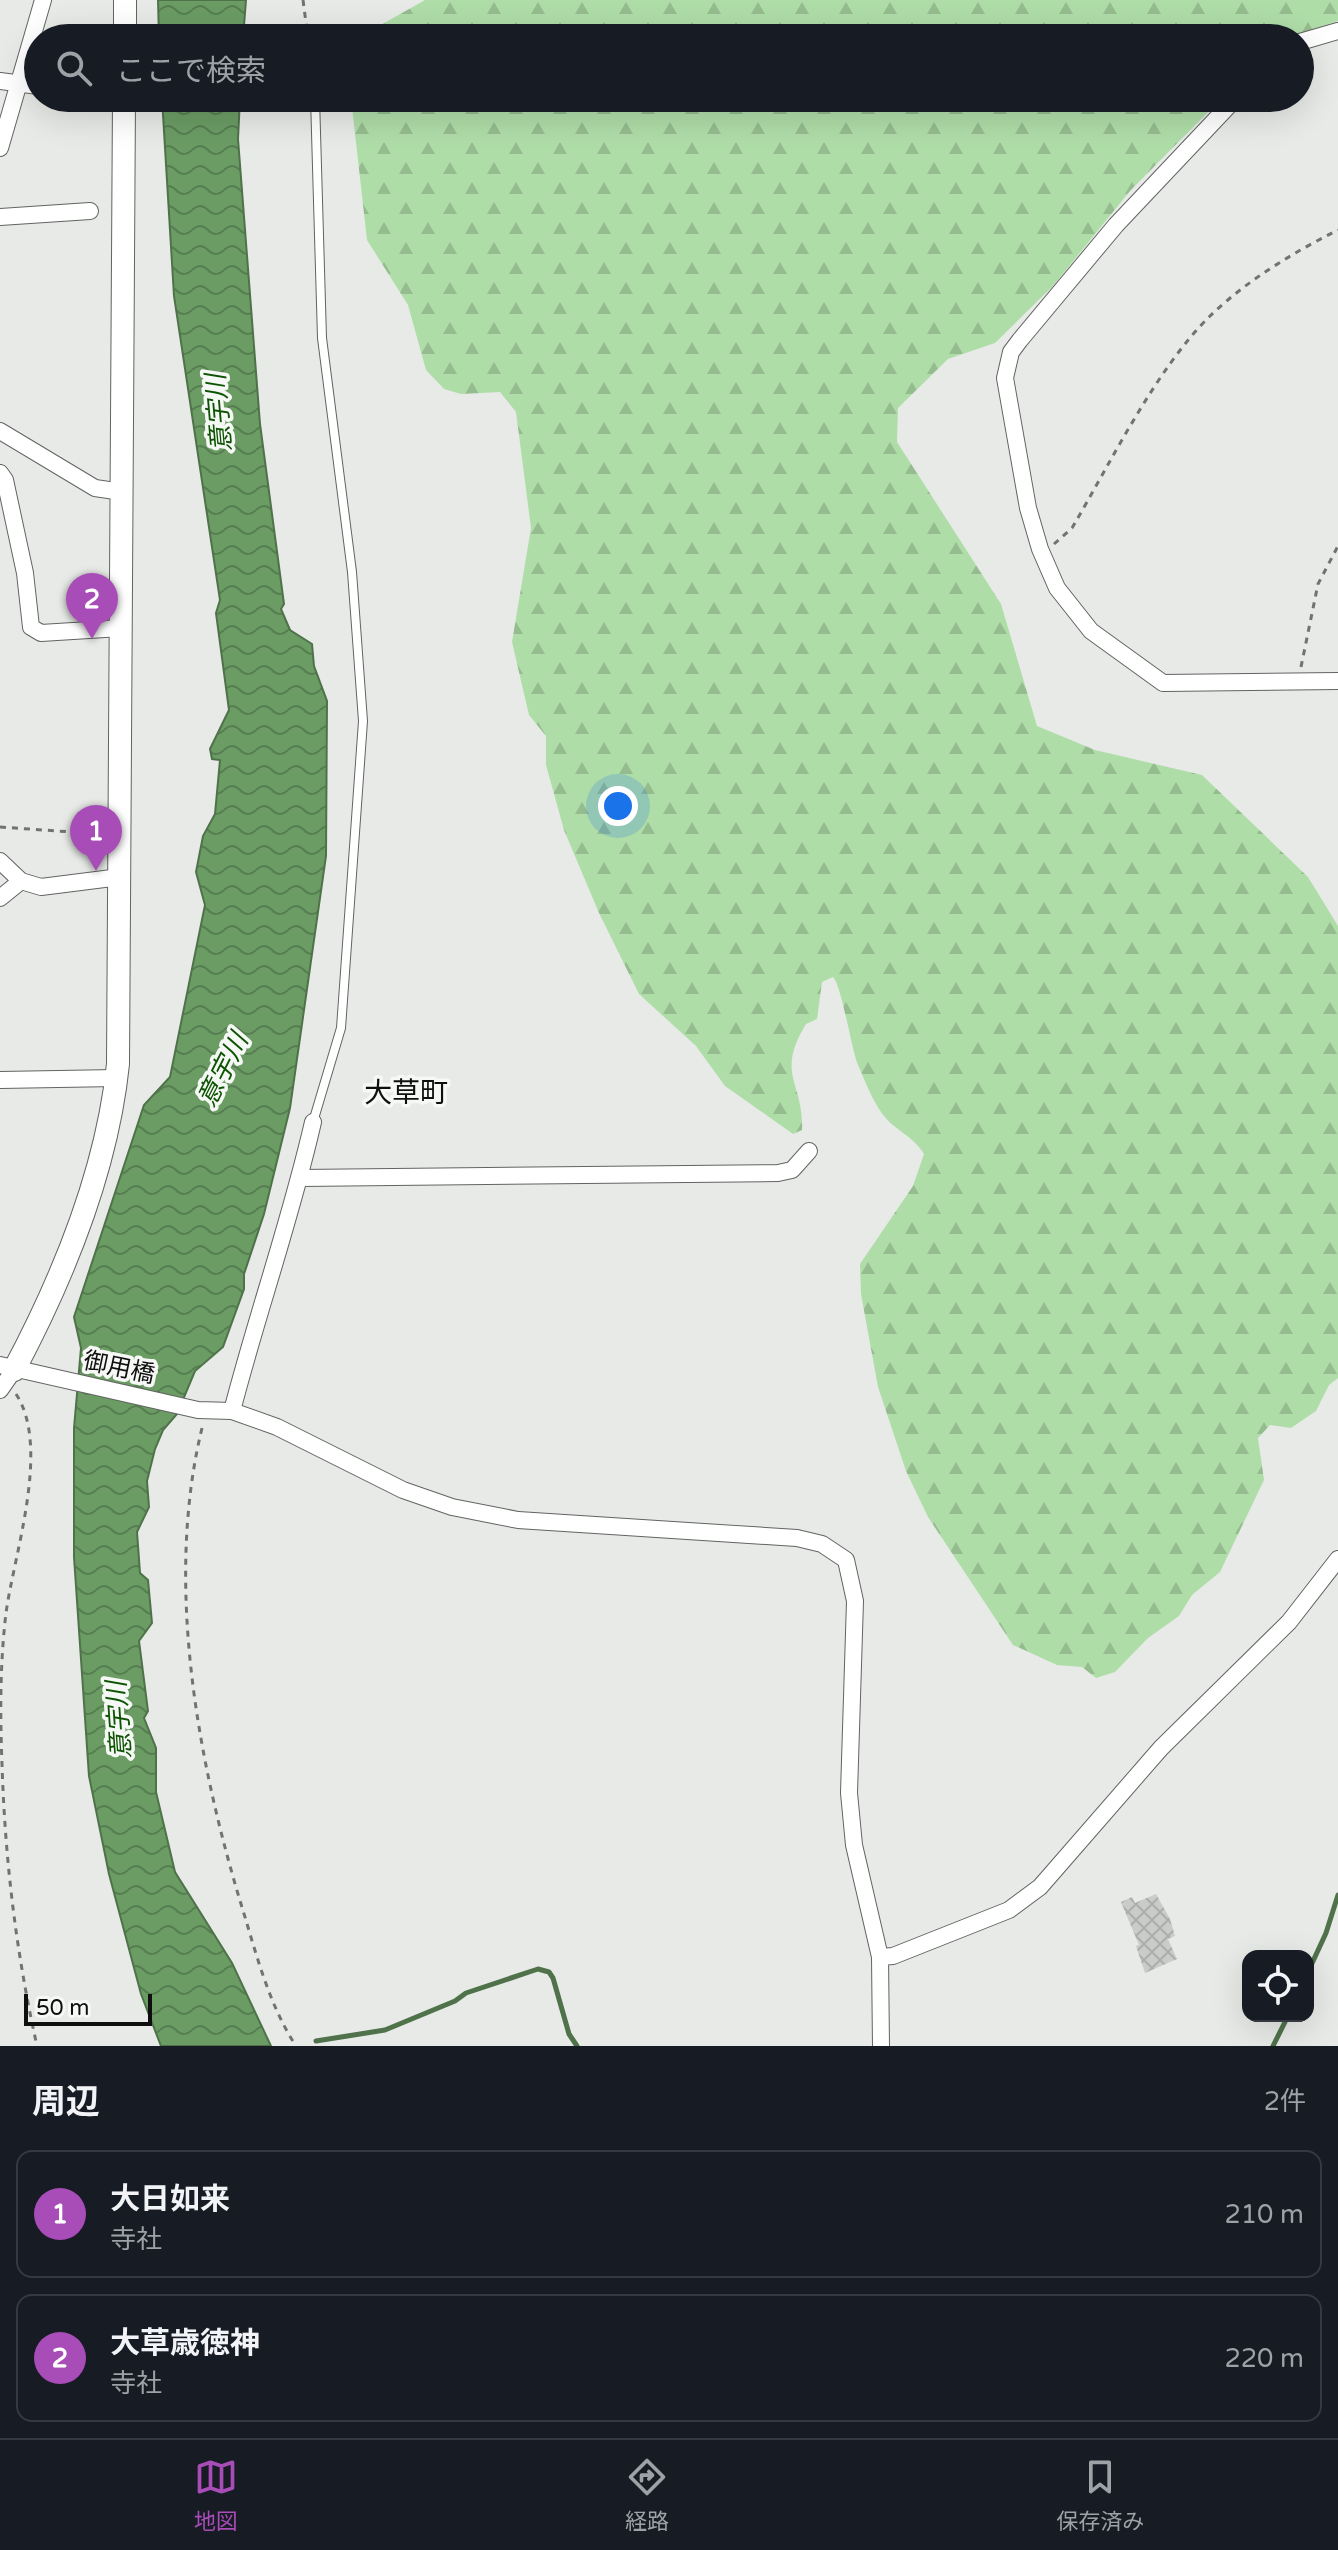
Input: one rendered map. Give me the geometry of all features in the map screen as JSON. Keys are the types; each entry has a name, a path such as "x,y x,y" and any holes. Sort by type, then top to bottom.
{"street":[{"path":"36,24 43,0"},
{"path":"125,0 125,24"},
{"path":"1314,38 1338,31"},
{"path":"0,148 24,66"},
{"path":"0,81 24,84"},
{"path":"10,1377 44,1313 71,1248 109,1124 117,1078 124,112"},
{"path":"1223,112 1116,225 1011,352 1005,378 1028,508 1040,549 1057,588 1091,631 1163,683 1338,681"},
{"path":"0,217 90,211"},
{"path":"0,431 95,488 122,492"},
{"path":"0,473 5,480 25,573 31,627 41,633 121,628"},
{"path":"0,861 21,881 41,887 120,877"},
{"path":"0,898 21,881"},
{"path":"0,1080 117,1078"},
{"path":"232,1411 258,1312 300,1178 313,1122"},
{"path":"300,1178 778,1173 792,1170 809,1151"},
{"name":"御用橋","path":"10,1377 202,1410 232,1411 277,1427 403,1490 452,1507 518,1520 797,1538 822,1544 846,1560 855,1601 849,1793 854,1845 880,1957"},
{"path":"881,2046 880,1957 893,1956 1009,1910 1040,1887 1161,1748 1289,1622 1338,1559"}],"lane":[{"path":"313,1122 341,1028 363,721 352,572 322,338 315,112"}],"path":[{"path":"303,0 306,24"},
{"path":"1040,549 1063,538 1072,528 1158,385 1209,317 1229,299 1297,252 1338,230"},
{"path":"1299,680 1318,584 1338,546"},
{"path":"0,827 120,836"},
{"path":"10,1377 23,1404 31,1485 5,1615 0,1678 2,1815 12,1915 37,2046"},
{"path":"202,1410 194,1461 188,1554 195,1697 222,1845 268,1988 296,2046"}],"green space":[{"path":"425,0 1338,0 1338,21 1314,29 1314,24 383,24"},
{"path":"353,112 1208,112 1130,191 1052,287 995,343 948,359 898,408 897,442 1001,604 1037,726 1095,750 1202,775 1308,877 1338,926 1338,1378 1329,1385 1316,1411 1291,1428 1270,1425 1258,1438 1264,1480 1220,1572 1192,1595 1179,1616 1148,1638 1115,1672 1096,1678 1082,1667 1057,1665 1013,1645 928,1517 906,1471 878,1387 861,1294 860,1264 913,1186 924,1154 915,1142 889,1121 873,1098 858,1065 840,992 833,977 822,982 817,1019 806,1024 793,1055 793,1078 802,1130 793,1134 725,1086 696,1046 639,994 599,913 564,830 546,765 546,736 529,715 512,642 531,528 516,412 500,392 461,394 444,389 426,370 408,305 367,240"}],"water":[{"path":"158,0 246,0 244,24 159,24"},
{"name":"意宇川","path":"163,112 239,112 238,139 260,424 284,604 281,609 290,630 312,644 314,666 327,701 326,856 290,1108 264,1214 244,1274 244,1289 223,1347 195,1371 177,1414 163,1430 147,1481 149,1507 137,1532 140,1573 148,1580 152,1623 139,1641 148,1711 144,1718 156,1748 156,1792 175,1872 232,1963 271,2046 161,2046 141,1994 109,1874 89,1776 74,1557 74,1428 81,1348 74,1317 144,1105 170,1077 205,905 196,872 203,836 215,814 220,760 212,759 210,749 229,710 216,613 220,600 174,296"}],"building":[{"path":"1156,1894 1170,1919 1175,1936 1168,1939 1177,1959 1145,1973 1136,1946 1139,1945 1121,1902 1132,1897 1135,1903"}],"waterway":[{"path":"1314,1959 1338,1895"},
{"path":"316,2041 385,2030 455,2001 466,1993 538,1969 549,1972 553,1978 569,2034 577,2046"},
{"path":"1273,2046 1285,2022"}],"place":[{"name":"大草歳徳神","path":"92,639"},
{"name":"大日如来","path":"96,871"}],"district":[{"name":"大草町","path":"406,1093"}]}
